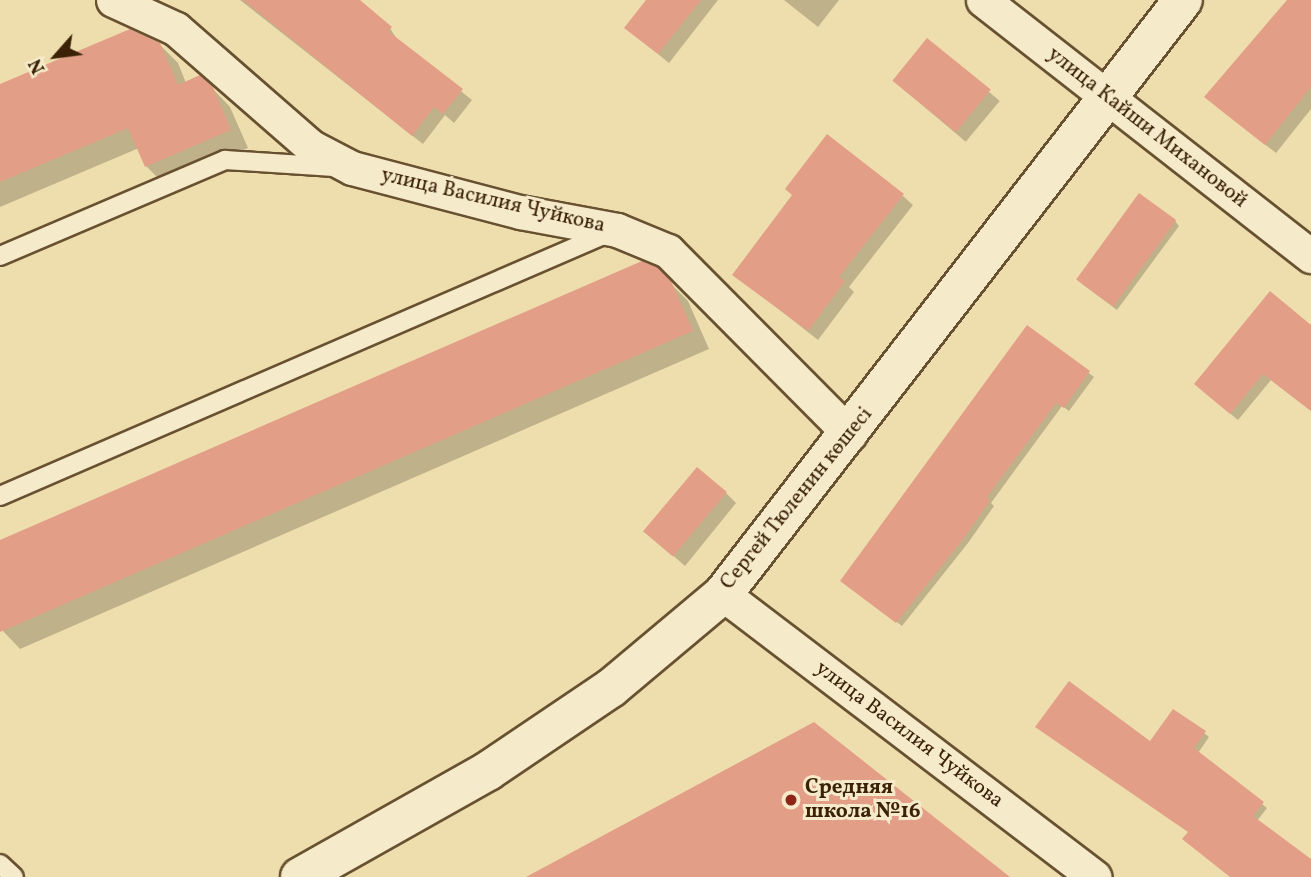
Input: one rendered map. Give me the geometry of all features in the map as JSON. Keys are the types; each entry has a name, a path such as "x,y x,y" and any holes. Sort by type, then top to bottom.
{"main road":[{"name":"Сергей Тюленин көшесі","path":"300,877 488,771 611,688 723,594 850,434 1183,0"}],"street":[{"name":"улица Василия Чуйкова","path":"113,0 176,29 310,146 352,168 520,212 617,230 668,251 850,434"},
{"name":"улица Кайши Михановой","path":"983,0 1311,256"},
{"name":"улица Василия Чуйкова","path":"723,594 1094,877"}],"lane":[{"path":"0,256 225,160 352,168"},
{"path":"0,496 617,230"},
{"path":"0,864 14,877"}],"building":[{"path":"243,0 360,0 392,27 388,31 463,89 443,114 434,107 412,136"},
{"path":"646,0 701,0 658,54 624,28"},
{"path":"1287,0 1311,0 1311,87 1265,145 1204,97"},
{"path":"130,29 160,43 178,85 200,75 213,87 231,130 145,167 128,128 0,182 0,84"},
{"path":"927,38 991,90 956,132 892,81"},
{"path":"827,134 904,194 839,277 845,281 808,331 732,275 792,195 785,189"},
{"path":"1139,193 1176,220 1113,307 1076,280"},
{"path":"642,261 657,267 671,281 693,331 0,632 0,540"},
{"path":"1270,291 1311,325 1311,411 1263,374 1230,414 1194,384"},
{"path":"1027,325 1090,371 1064,408 1056,403 987,497 990,500 964,538 896,623 840,581"},
{"path":"697,467 727,492 673,556 643,531"},
{"path":"1069,681 1150,741 1173,709 1206,731 1194,748 1264,802 1253,816 1311,859 1311,877 1230,877 1182,839 1188,832 1035,727"},
{"name":"Средняя школа №16","path":"814,722 1010,877 526,877"}],"place":[{"name":"Средняя школа №16","path":"791,800"}]}
